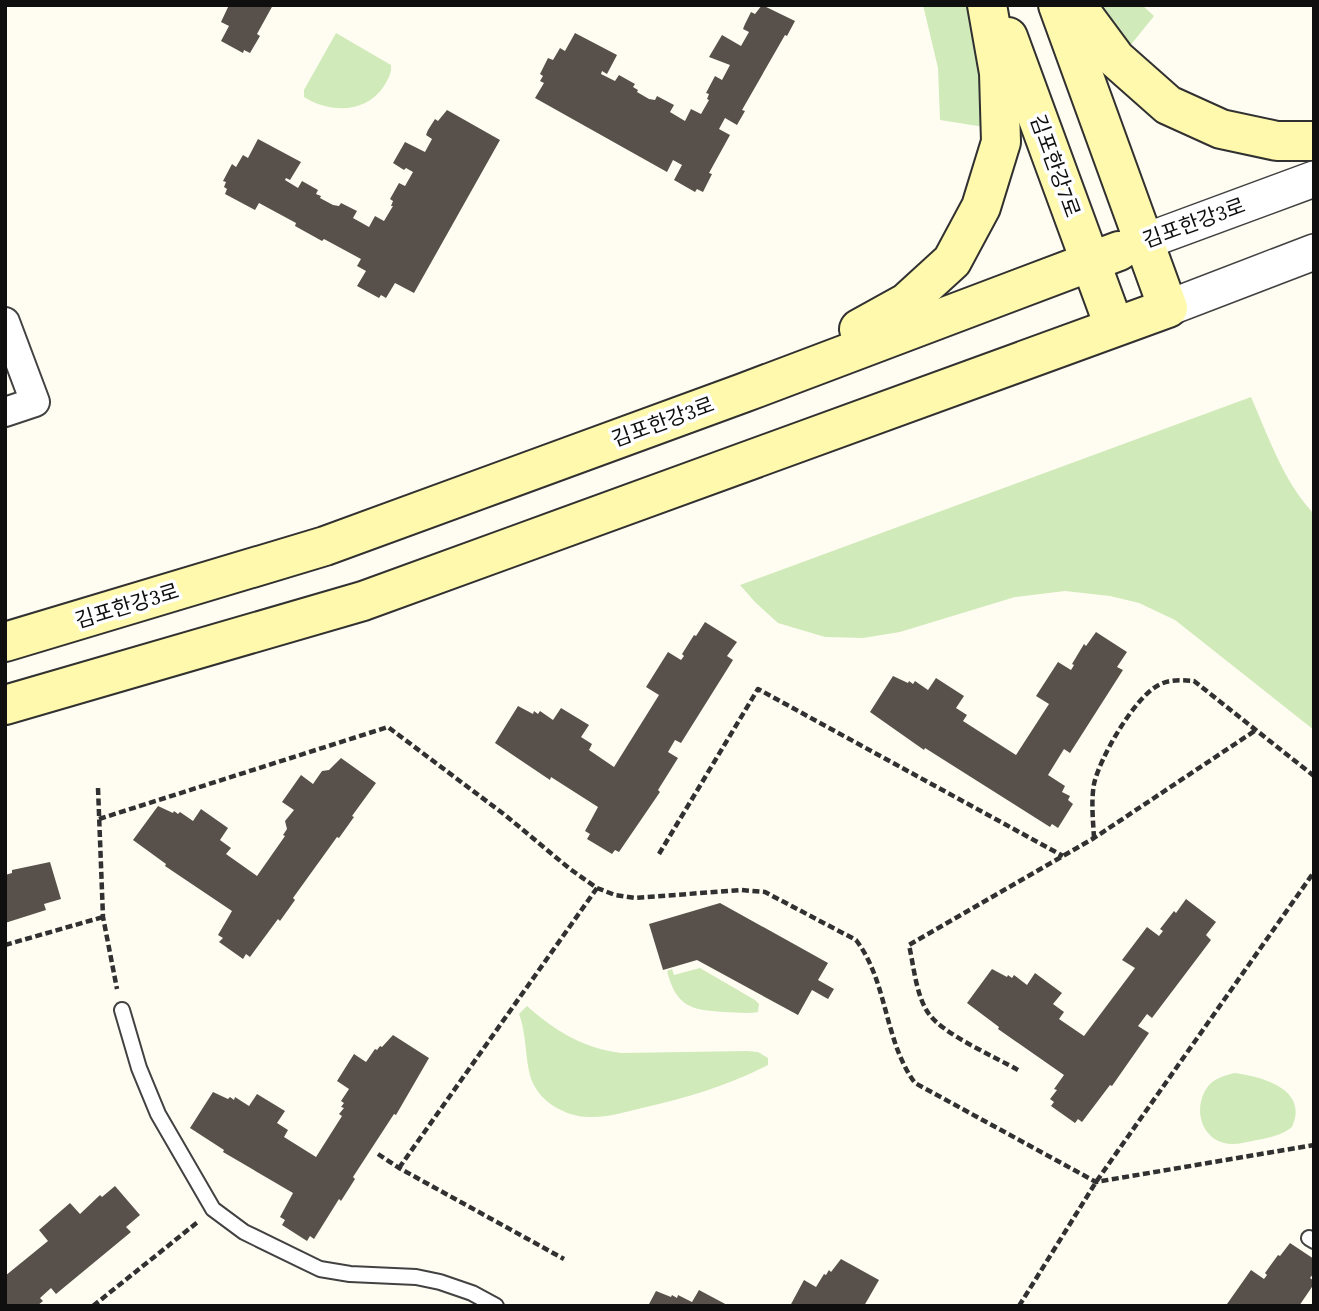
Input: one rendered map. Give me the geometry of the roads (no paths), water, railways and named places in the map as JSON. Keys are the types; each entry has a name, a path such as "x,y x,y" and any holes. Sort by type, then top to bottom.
{"main road":[{"path":"743,393 906,303 952,261 981,207 1001,142 999,74 986,5"},
{"name":"김포한강7로","path":"997,5 1118,252 1168,308"},
{"name":"김포한강7로","path":"1058,5 1118,252 1114,326"},
{"path":"1076,5 1116,59 1168,105 1221,129 1277,141 1314,141"},
{"name":"김포한강3로","path":"5,642 325,546 1118,252"},
{"path":"5,705 363,601 1168,308"}],"street":[{"name":"김포한강3로","path":"1118,252 1314,179"},
{"path":"1168,308 1314,252"},
{"path":"5,322 35,402 5,412"}],"lane":[{"path":"122,1010 139,1068 158,1114 213,1209 244,1232 320,1269 350,1274 416,1277 440,1282 472,1293 496,1306"}]}
